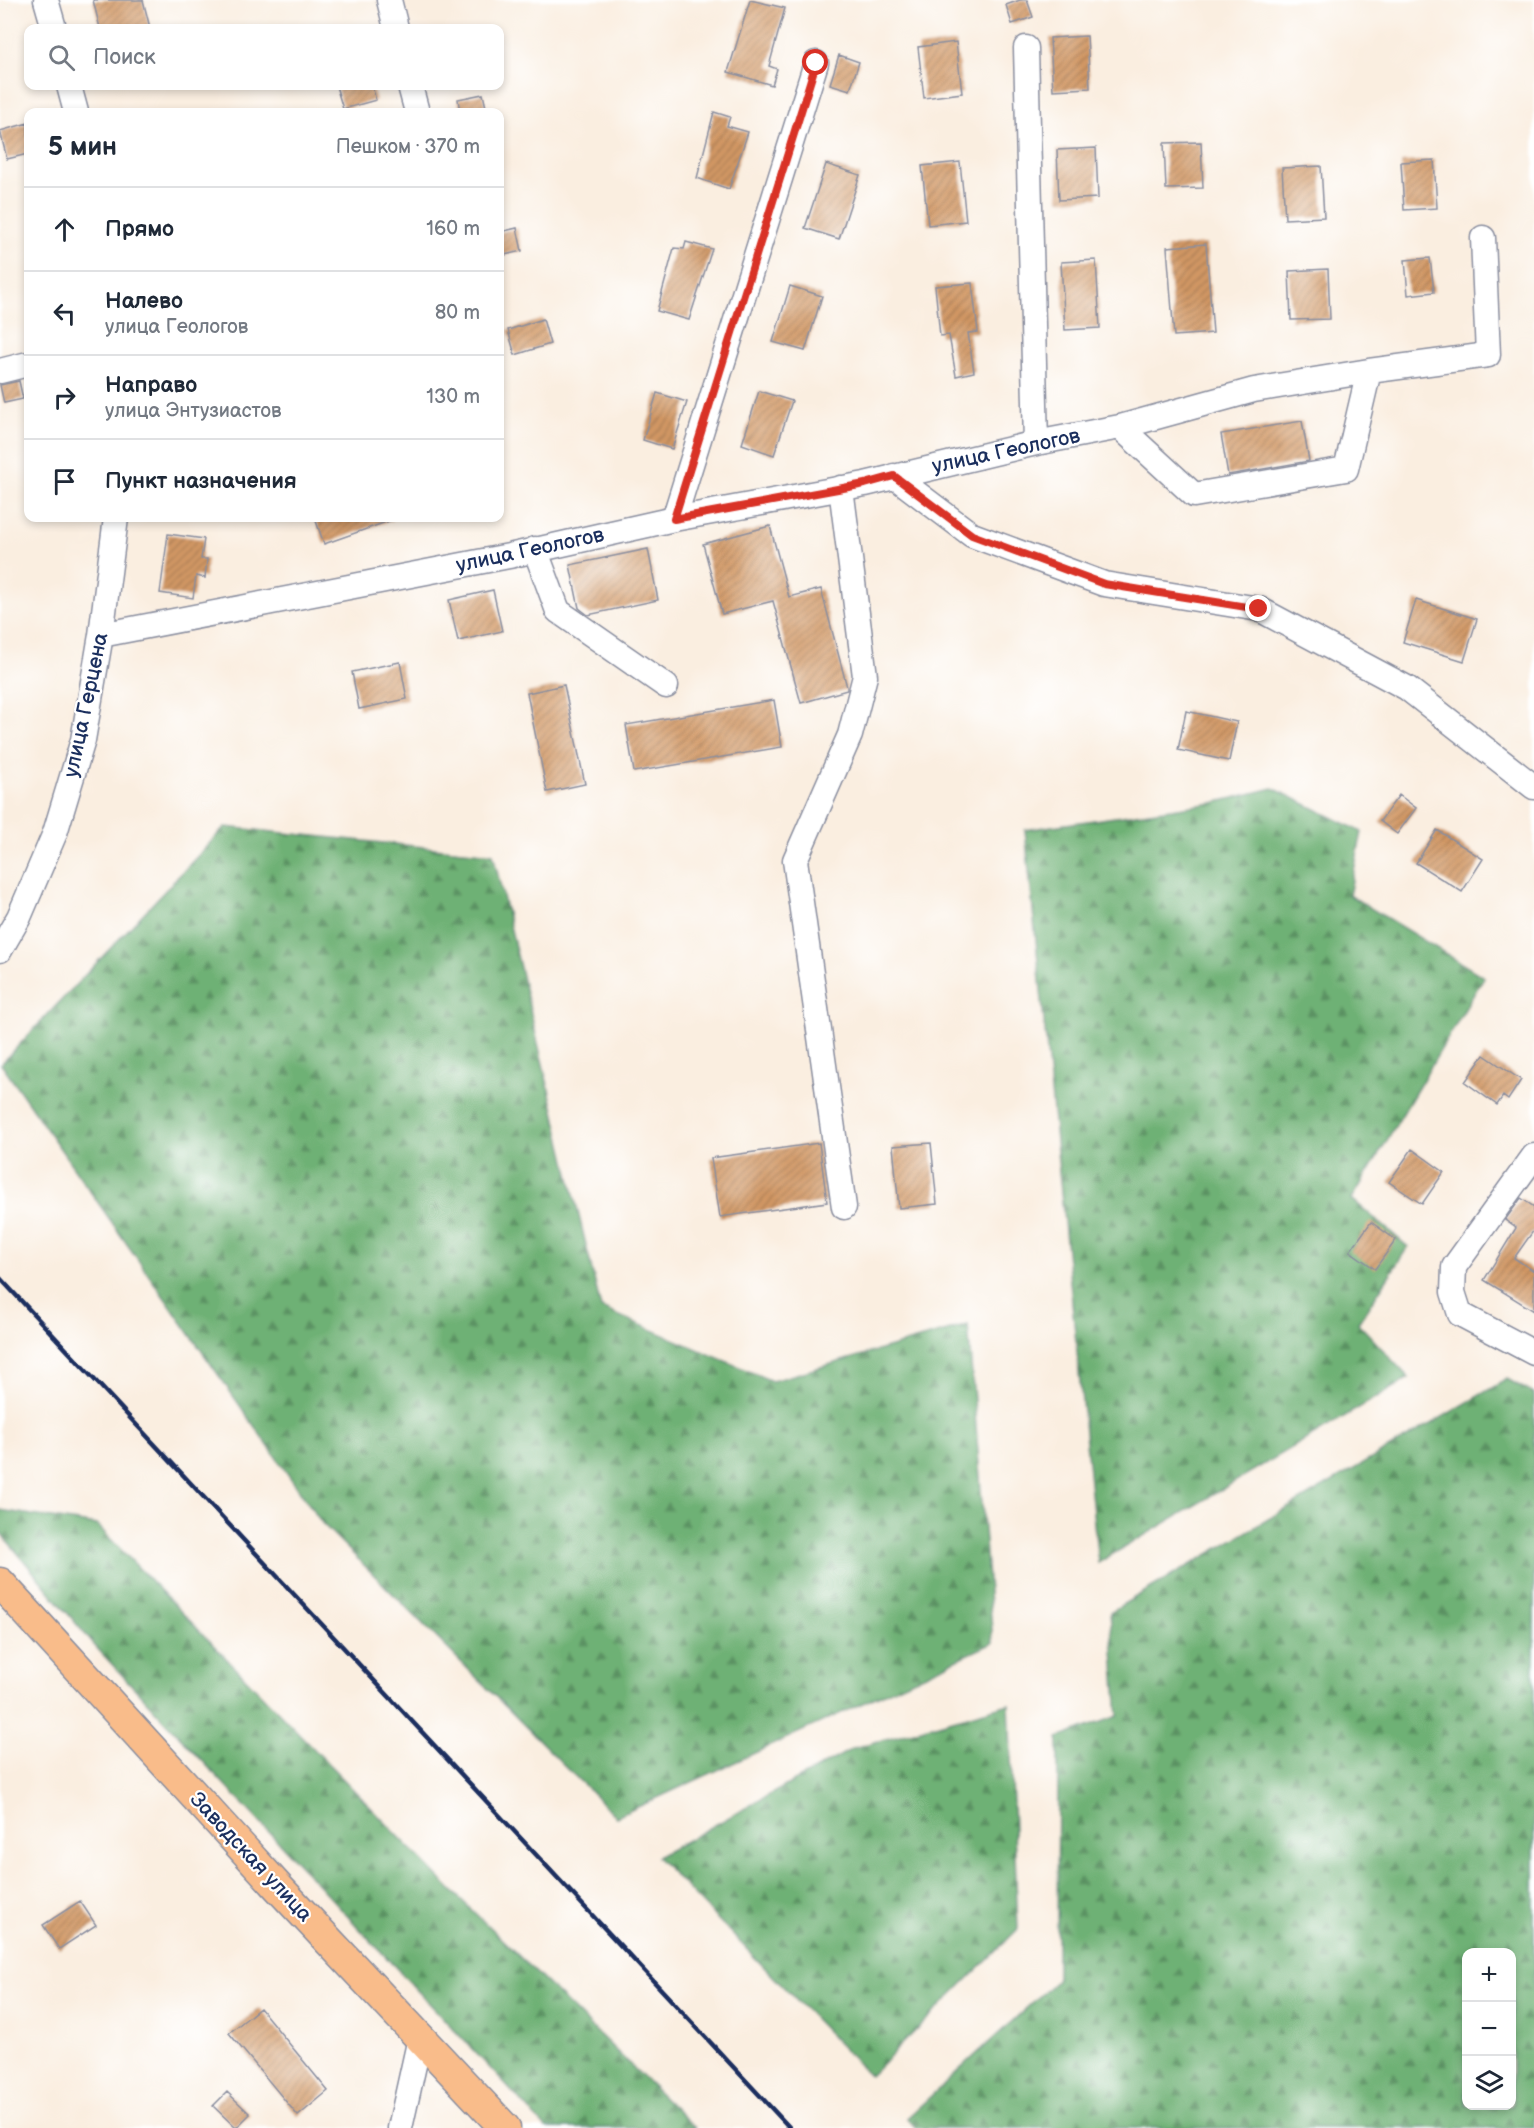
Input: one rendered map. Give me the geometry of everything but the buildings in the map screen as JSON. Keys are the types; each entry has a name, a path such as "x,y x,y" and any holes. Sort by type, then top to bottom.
{"main road":[{"name":"Заводская улица","path":"0,1584 278,1887 505,2128"}],"street":[{"path":"46,0 53,24"},
{"path":"389,0 395,24"},
{"path":"1026,48 1036,443"},
{"path":"674,519 816,63"},
{"path":"70,90 75,108"},
{"path":"411,90 416,108"},
{"name":"улица Геологов","path":"101,635 535,549 674,519 842,488 1036,443 1120,427 1254,390 1369,370 1488,356 1483,238"},
{"path":"0,371 24,365"},
{"path":"1120,427 1194,495 1346,469 1369,370"},
{"path":"894,476 972,535 1104,584 1259,609 1407,688 1534,787"},
{"path":"842,488 865,676 850,735 795,860 844,1207"},
{"name":"улица Герцена","path":"0,950 19,917 55,832 83,740 101,635 115,522"},
{"path":"535,549 558,611 666,686"},
{"path":"1534,1156 1454,1267 1453,1292 1460,1314 1534,1353"},
{"path":"400,2128 420,2038"}],"green space":[{"path":"1273,788 1362,832 1349,895 1484,977 1352,1199 1408,1247 1358,1323 1409,1378 1098,1563 1025,830 1213,803"},
{"path":"225,827 493,854 601,1308 772,1381 968,1325 993,1643 616,1817 322,1523 1,1064"},
{"path":"1507,1379 1534,1394 1534,2128 916,2128 907,2118 1057,1980 1058,1738 1118,1716 1110,1612"},
{"path":"0,1510 97,1525 442,1881 695,2128 546,2128 94,1645 0,1532"},
{"path":"1009,1704 1018,1929 870,2076 657,1857 854,1748"}],"railway":[{"path":"0,1278 790,2128"}],"route":[{"path":"816,63 674,519 865,484 894,476 972,535 1104,584 1259,609"}]}
